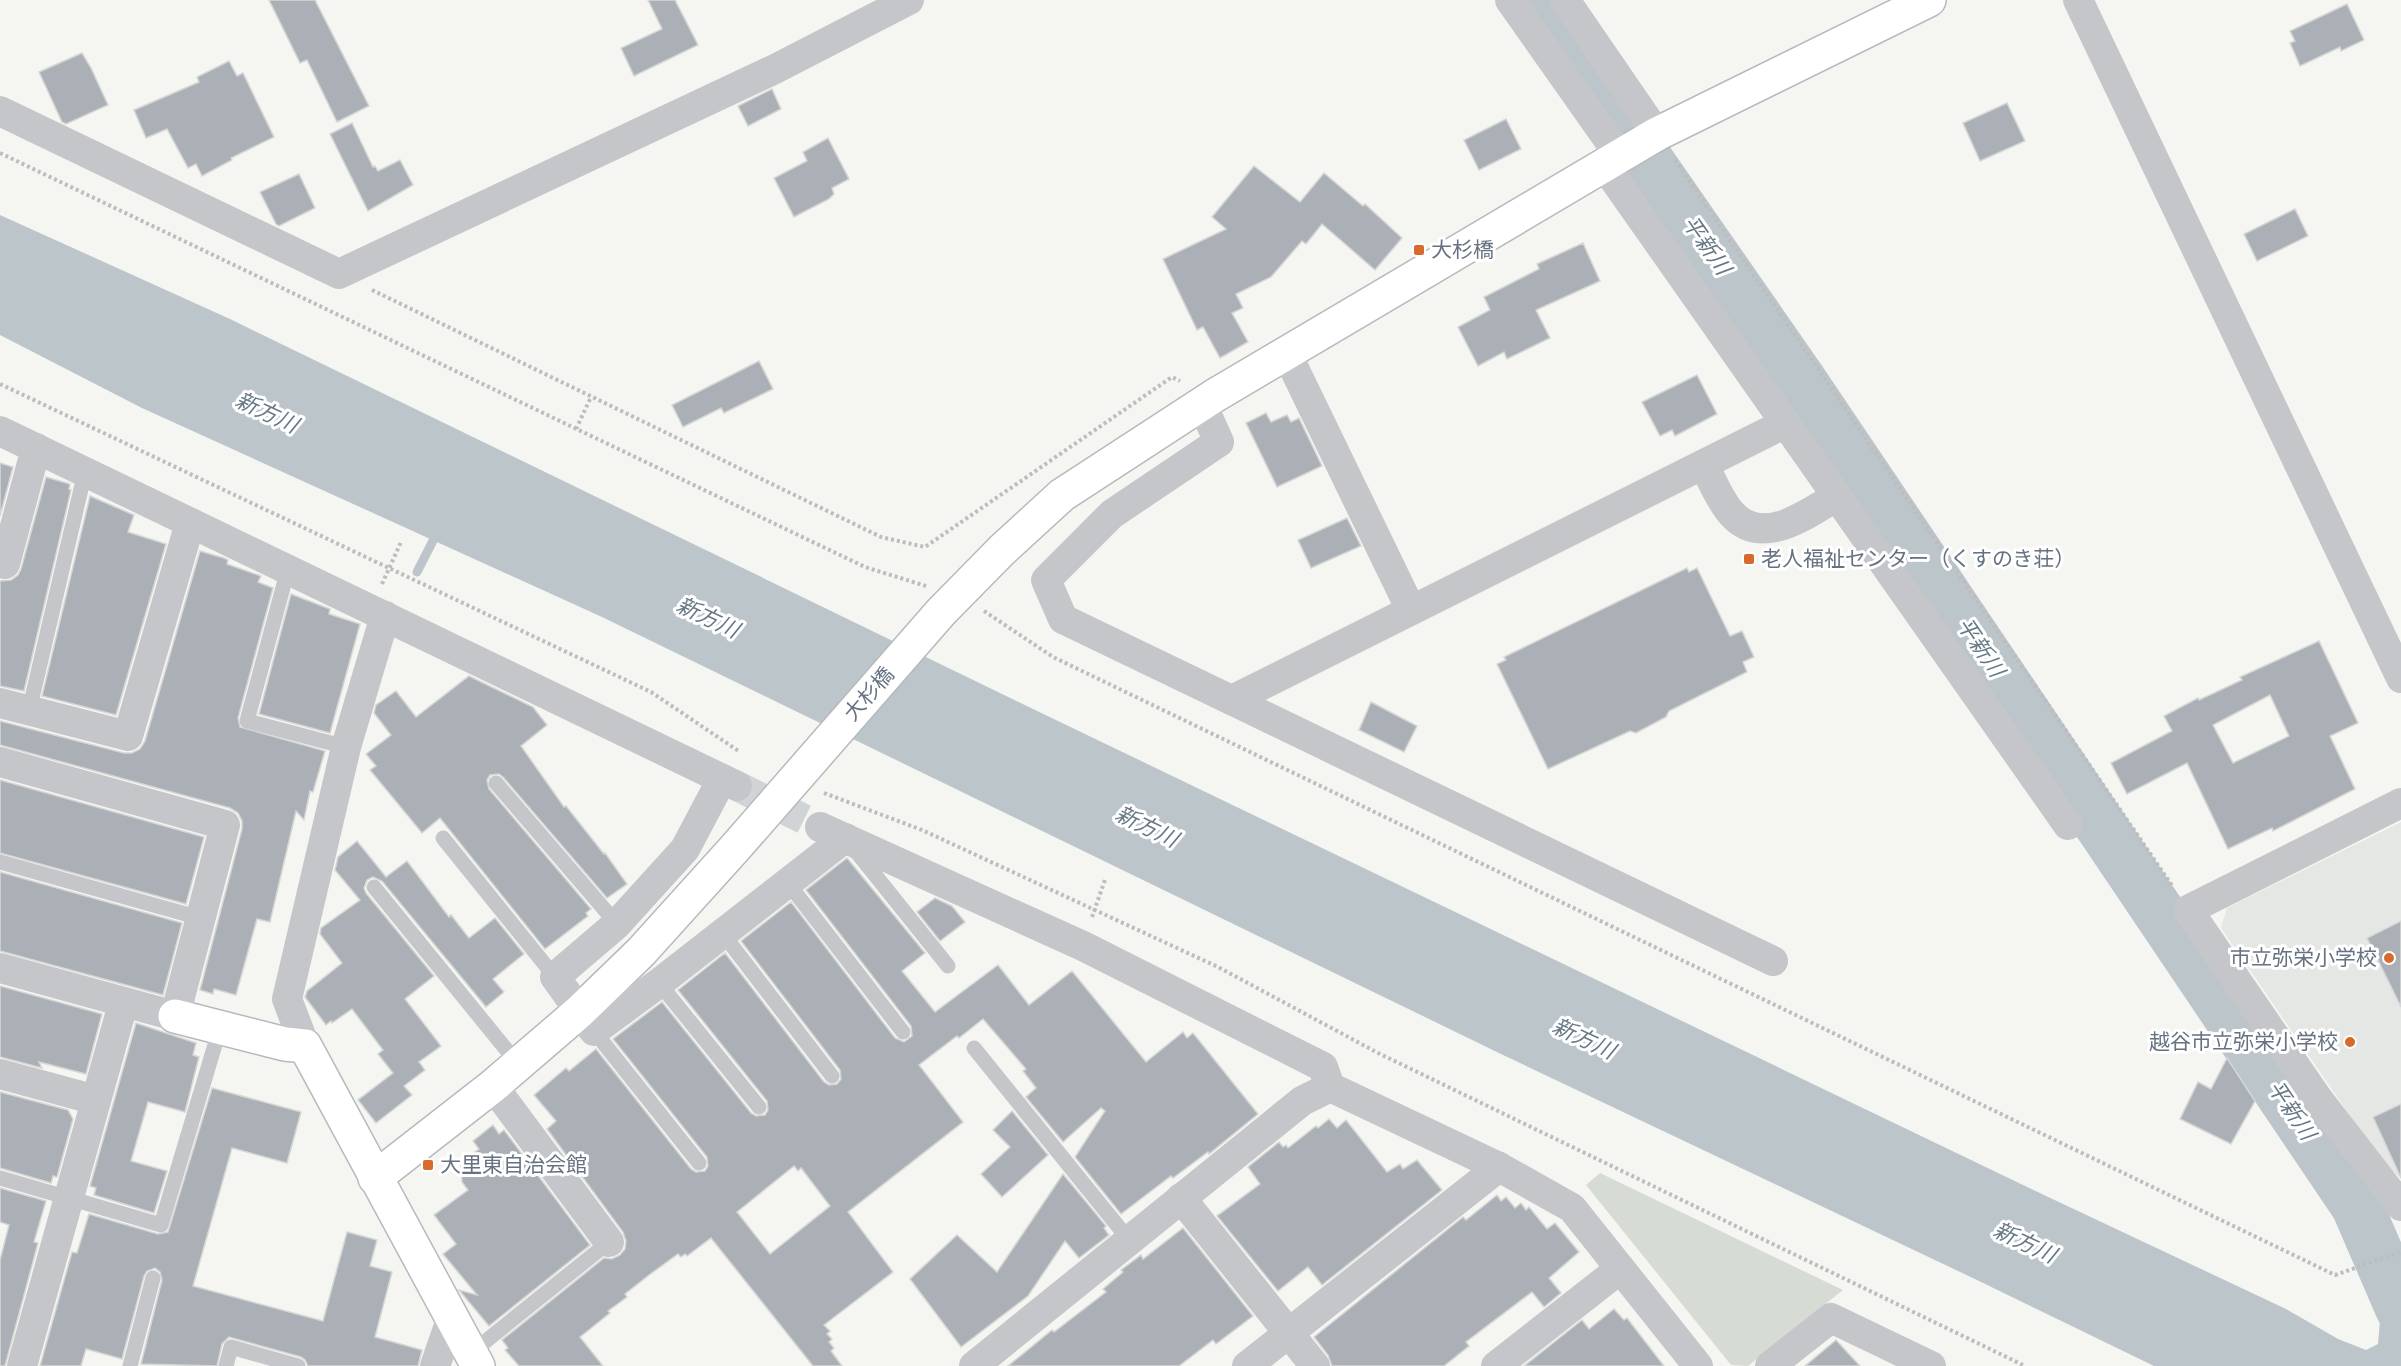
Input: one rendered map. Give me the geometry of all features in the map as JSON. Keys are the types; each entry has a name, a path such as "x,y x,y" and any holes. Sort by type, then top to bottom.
{"street":[{"path":"0,111 339,274 775,69 909,0"},
{"path":"1510,0 1612,161 1786,423 2068,825"},
{"path":"1565,0 1657,134"},
{"name":"大杉橋","path":"375,1178 518,1064 586,1021 641,952 949,603 1062,495 1208,400 1657,134 1929,0"},
{"path":"2078,0 2401,678"},
{"path":"1287,354 1411,610"},
{"path":"1208,400 1219,442 1112,514 1046,580 1063,619 1773,961"},
{"path":"1232,700 1786,423"},
{"path":"0,431 729,782 685,849 617,924 555,977 586,1021 659,983 788,883 833,832 1083,946 1323,1067 1330,1087 1499,1167 1572,1208 1698,1366"},
{"path":"0,563 5,564 36,448"},
{"path":"1704,465 1731,512 1741,521 1756,529 1777,528 1797,520 1837,496"},
{"path":"0,703 128,736 190,523"},
{"path":"385,616 346,747 287,999 305,1046 475,1359"},
{"path":"0,762 225,825 175,1016"},
{"path":"2401,803 2188,910 2318,1099 2401,1206"},
{"path":"0,968 123,1004 305,1046"},
{"path":"22,1366 123,1004"},
{"path":"0,1074 96,1100"},
{"path":"493,1086 609,1242"},
{"path":"974,1366 1302,1101 1330,1087"},
{"path":"1246,1366 1499,1167"},
{"path":"1181,1198 1315,1366"},
{"path":"1496,1366 1620,1269"},
{"path":"435,1366 452,1317"},
{"path":"1770,1366 1831,1318 1931,1366"}],"lane":[{"path":"29,711 85,472"},
{"path":"288,569 247,722 346,747"},
{"path":"496,783 617,924"},
{"path":"833,832 948,966"},
{"path":"442,838 555,977"},
{"path":"0,862 200,918"},
{"path":"788,883 903,1032"},
{"path":"374,887 518,1064"},
{"path":"723,934 832,1076"},
{"path":"659,983 759,1107"},
{"path":"586,1021 699,1163"},
{"path":"0,1179 161,1225 220,1028"},
{"path":"974,1048 1130,1241"},
{"path":"475,1359 609,1242"},
{"path":"130,1366 153,1278"},
{"path":"226,1366 231,1347 298,1366"}],"path":[{"path":"1657,134 2188,910"},
{"path":"0,153 865,567 949,603 994,616 1053,657 2306,1262 2335,1275 2401,1252"},
{"path":"339,274 881,537 925,547 1172,377 1208,400"},
{"path":"0,384 651,692 749,758"},
{"path":"576,429 591,396"},
{"path":"388,568 401,542"},
{"path":"793,781 922,830 1218,967 1378,1053 2025,1366"},
{"path":"1094,909 1105,880"}],"shaded area":[{"name":"越谷市立弥栄小学校","path":"2401,822 2401,1179 2377,1155 2221,928 2227,908"},
{"path":"1600,1173 1843,1290 1748,1366 1731,1365 1586,1185"}],"water":[{"name":"新方川","path":"0,215 230,319 1033,709 2286,1309 2338,1339 2366,1350 2378,1344 2380,1321 2377,1306 2401,1298 2401,1366 2154,1366 1501,1054 602,617 142,408 0,335"}],"building":[{"path":"269,0 315,0 369,106 337,122 307,60 300,63"},
{"path":"648,0 675,0 698,45 634,76 621,48 662,29"},
{"path":"2347,4 2364,40 2341,51 2340,47 2300,66 2290,43 2295,41 2290,31"},
{"path":"82,53 108,105 66,124 62,122 39,72"},
{"path":"229,61 237,76 243,73 274,137 231,158 232,160 202,176 196,164 188,168 167,129 146,138 134,110 199,82 197,77"},
{"path":"772,89 781,109 748,126 738,106"},
{"path":"2007,103 2025,141 1980,161 1963,123"},
{"path":"1506,119 1521,149 1479,170 1464,140"},
{"path":"352,123 373,167 375,166 378,171 400,160 413,185 368,211 330,134"},
{"path":"828,138 849,179 832,188 834,194 829,199 794,217 774,178 807,161 803,152"},
{"path":"1254,166 1300,202 1324,173 1363,206 1365,204 1402,238 1375,270 1322,224 1306,244 1302,241 1271,277 1236,294 1243,308 1232,313 1248,342 1220,358 1203,327 1197,330 1163,259 1226,229 1212,217"},
{"path":"299,174 315,208 279,226 260,192"},
{"path":"2295,209 2308,236 2257,261 2244,234"},
{"path":"1583,243 1600,281 1536,310 1550,338 1507,359 1504,352 1478,366 1458,327 1490,310 1484,297 1539,269 1537,264"},
{"path":"759,361 773,389 724,413 721,408 683,427 672,405"},
{"path":"1697,375 1717,414 1675,436 1672,430 1660,436 1642,402"},
{"path":"1266,413 1271,422 1287,415 1291,422 1299,418 1322,466 1277,487 1246,423"},
{"path":"0,463 13,467 0,516"},
{"path":"46,477 70,484 69,489 71,490 24,691 0,686 0,581 11,580 18,575 21,569"},
{"path":"90,496 134,515 128,532 166,544 116,715 42,696"},
{"path":"1347,518 1361,546 1311,568 1298,540"},
{"path":"200,551 224,558 228,560 227,564 261,576 258,582 273,588 238,718 240,727 325,751 313,792 310,791 304,820 296,811 270,922 257,919 236,995 214,989 213,994 200,990 242,829 242,821 238,813 230,808 0,745 0,721 124,753 132,753 140,749 145,741"},
{"path":"1687,568 1689,572 1697,568 1730,636 1742,631 1754,657 1743,662 1747,672 1669,711 1666,717 1636,733 1630,731 1548,769 1497,664 1506,660 1504,657"},
{"path":"291,594 330,609 329,614 360,624 330,733 259,714"},
{"path":"2319,641 2358,723 2330,736 2355,789 2273,831 2272,828 2228,849 2187,763 2127,794 2111,763 2172,731 2164,716 2198,698 2199,700 2242,680 2240,677","holes":["2270,695 2289,736 2233,763 2213,725"]},
{"path":"469,676 533,707 547,725 521,746 564,807 566,806 605,853 627,884 607,898 503,777 499,774 490,775 487,780 489,789 591,909 586,913 588,916 545,949 440,818 422,833 370,770 376,766 366,754 391,735 374,713 376,705 396,691 416,717"},
{"path":"1371,702 1417,726 1404,752 1359,730"},
{"path":"0,780 204,837 186,904 0,853"},
{"path":"357,841 386,877 407,861 449,917 451,915 469,938 495,918 524,954 493,979 504,992 486,1007 382,881 373,877 367,880 364,888 366,893 434,976 405,999 441,1046 419,1062 425,1070 404,1086 412,1095 376,1123 358,1100 393,1073 378,1054 383,1050 352,1009 326,1025 305,997 307,991 342,963 320,934 321,928 360,900 335,870 338,857"},
{"path":"847,858 925,953 902,971 935,1012 998,965 1029,1005 1072,971 1146,1062 1183,1032 1187,1038 1193,1033 1258,1114 1209,1154 1208,1152 1173,1178 1171,1176 1121,1214 1075,1157 1105,1111 1101,1108 1063,1142 1026,1097 1036,1088 1023,1071 1026,1069 983,1019 919,1065 963,1122 848,1212 893,1272 824,1325 830,1331 827,1334 832,1339 829,1342 834,1348 831,1351 842,1366 813,1366 711,1238 687,1256 685,1254 681,1257 678,1254 649,1275 625,1294 627,1297 608,1311 610,1313 580,1337 603,1366 519,1366 505,1350 508,1348 502,1340 604,1258 612,1259 625,1249 626,1241 623,1232 547,1129 556,1121 534,1095 566,1068 569,1071 596,1049 691,1169 696,1172 705,1171 708,1166 707,1157 613,1039 662,1002 751,1113 756,1116 765,1115 768,1110 767,1101 678,990 725,953 824,1082 829,1085 837,1084 841,1079 840,1070 741,941 791,902 895,1038 904,1042 912,1036 911,1026 806,890","holes":["794,1166 798,1171 801,1168 830,1206 770,1254 737,1212"]},
{"path":"0,872 182,923 163,995 0,951"},
{"path":"935,898 952,906 965,922 940,941 917,912"},
{"name":"市立弥栄小学校","path":"2401,921 2401,1007 2367,938"},
{"path":"0,986 102,1014 86,1074 39,1062 42,1068 0,1057"},
{"path":"136,1023 196,1043 193,1055 199,1057 185,1112 148,1102 131,1161 167,1171 154,1213 94,1195 96,1188 90,1186"},
{"path":"2227,1058 2255,1101 2231,1144 2180,1119 2198,1082 2211,1089"},
{"path":"212,1088 301,1112 287,1163 232,1148 193,1286 323,1321 347,1232 377,1240 370,1266 392,1272 375,1337 422,1350 418,1366 308,1366 301,1357 229,1337 222,1344 217,1366 141,1364 162,1280 160,1272 155,1268 147,1271 144,1276 122,1359 86,1349 81,1366 40,1366 72,1252 77,1253 89,1214 158,1234 168,1232"},
{"path":"0,1092 68,1110 73,1119 57,1177 53,1176 51,1183 0,1168"},
{"path":"2401,1104 2401,1178 2373,1117"},
{"path":"1012,1111 1048,1155 1002,1197 981,1174 1010,1147 993,1130"},
{"path":"1329,1119 1337,1128 1346,1120 1387,1172 1400,1164 1403,1169 1417,1160 1442,1190 1322,1285 1308,1267 1278,1291 1217,1216 1260,1184 1248,1167 1279,1142 1283,1147 1286,1145 1288,1148"},
{"path":"493,1125 499,1134 504,1130 590,1245 489,1326 459,1290 477,1295 443,1254 456,1244 434,1215 468,1190 462,1182 461,1162 479,1149 473,1141"},
{"path":"1063,1174 1106,1226 1104,1228 1109,1235 1079,1258 1065,1241 1028,1296 961,1347 910,1279 957,1235 997,1272"},
{"path":"0,1188 46,1201 34,1242 38,1243 5,1366 0,1366 0,1260 9,1225 0,1222"},
{"path":"1497,1195 1501,1201 1506,1197 1515,1208 1521,1203 1526,1210 1529,1207 1547,1229 1555,1223 1579,1252 1549,1278 1561,1293 1544,1307 1532,1292 1466,1342 1469,1346 1444,1366 1332,1366 1328,1355 1314,1337 1463,1217 1466,1220"},
{"path":"1183,1228 1253,1316 1216,1344 1213,1340 1179,1366 1008,1366 1052,1330 1054,1332 1106,1292 1103,1289 1123,1272 1121,1270 1141,1255 1143,1259"},
{"path":"1614,1309 1624,1320 1627,1318 1664,1366 1524,1366 1582,1320 1589,1329"},
{"path":"1836,1340 1860,1366 1805,1366"}],"waterway":[{"name":"平新川","path":"1536,0 1801,381 2357,1206 2401,1308"},
{"path":"417,572 439,529"}],"tunnel":[{"path":"737,786 820,827"}],"place":[{"name":"大杉橋","path":"1419,250"},
{"name":"老人福祉センター（くすのき荘）","path":"1749,559"},
{"name":"市立弥栄小学校","path":"2389,958"},
{"name":"越谷市立弥栄小学校","path":"2350,1042"},
{"name":"大里東自治会館","path":"428,1165"}]}
